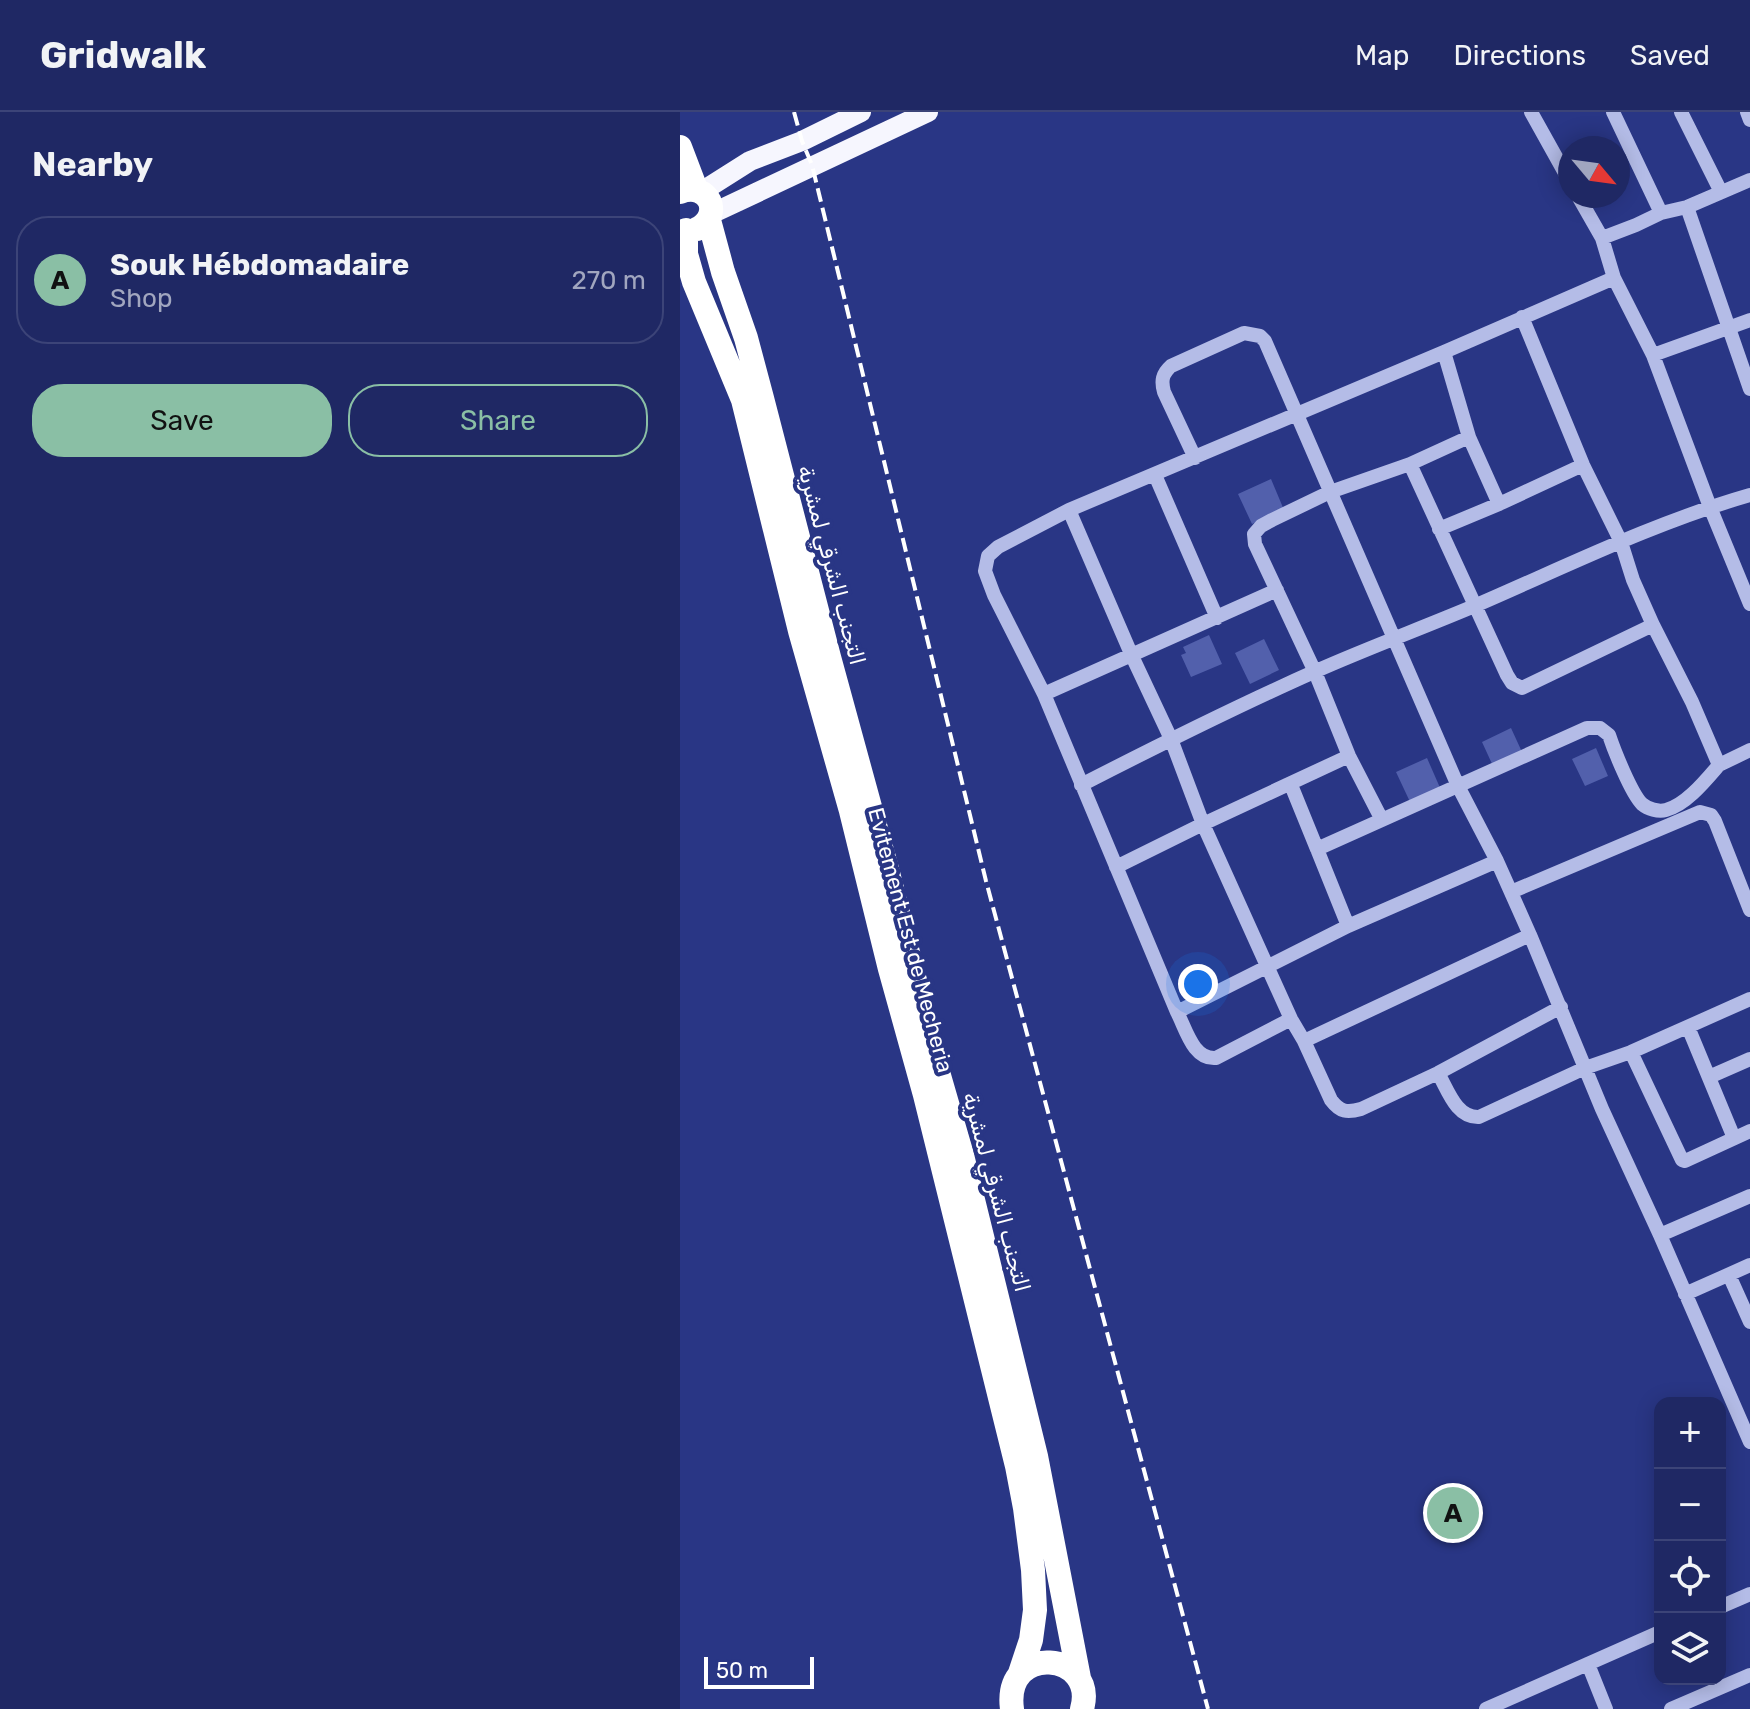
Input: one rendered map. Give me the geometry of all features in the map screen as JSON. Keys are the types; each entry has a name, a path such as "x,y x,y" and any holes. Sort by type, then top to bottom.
{"highway":[{"path":"680,147 699,201 699,229 682,229"},
{"name":"التجنب الشرقي لمشرية","path":"699,201 746,338 962,1155 1036,1456 1084,1692 1084,1708"},
{"name":"Evitement Est de Mecheria","path":"682,229 694,282 743,400 800,631 851,811 929,1111 1017,1466 1033,1570 1035,1610 1031,1640 1013,1684 1010,1697 1012,1709"},
{"path":"1020,1673 1044,1661 1070,1668 1079,1678"}],"main road":[{"path":"699,201 750,161 802,141 861,112"},
{"path":"699,201 928,112"}],"street":[{"path":"1531,112 1558,160"},
{"path":"1613,112 1661,213"},
{"path":"1681,112 1721,192"},
{"path":"1747,112 1750,120"},
{"path":"1602,238 1750,180"},
{"path":"1687,207 1750,389"},
{"path":"1585,208 1602,238 1614,278 1653,355 1750,604"},
{"path":"1291,1019 1225,1054 1208,1059 1195,1048 1177,1012 1044,694 994,595 985,571 986,562 998,547 1069,510 1614,278"},
{"path":"1522,317 1583,465 1621,542 1633,580 1719,765"},
{"path":"1653,355 1750,320"},
{"path":"1195,458 1164,392 1161,383 1163,376 1171,366 1244,333 1260,336 1265,341 1458,786 1511,892 1602,1109 1685,1294 1743,1409 1750,1442"},
{"path":"1444,352 1469,437 1499,504"},
{"path":"1382,820 1349,756 1315,672 1254,539 1257,530 1272,520 1330,492 1410,464 1469,437"},
{"path":"1410,464 1512,683 1522,688 1653,625"},
{"path":"1439,529 1583,465"},
{"path":"1155,475 1217,618"},
{"path":"1081,785 1315,672 1621,542 1710,507 1750,495"},
{"path":"1069,510 1171,739 1203,824 1331,1100 1343,1111 1361,1109 1438,1073 1561,1007"},
{"path":"1044,694 1277,590"},
{"path":"1317,849 1587,728 1605,730 1609,735 1636,795 1652,810 1663,811 1674,807 1694,792 1719,765 1750,750"},
{"path":"1116,867 1349,756"},
{"path":"1291,785 1348,926"},
{"path":"1511,892 1700,812 1711,815 1715,821 1750,910"},
{"path":"1177,1012 1348,926 1497,861"},
{"path":"1304,1041 1530,935"},
{"path":"1438,1073 1457,1107 1467,1116 1474,1117 1750,999"},
{"path":"1688,1027 1734,1138"},
{"path":"1631,1052 1682,1160 1750,1131"},
{"path":"1709,1077 1750,1059"},
{"path":"1660,1235 1750,1196"},
{"path":"1685,1294 1750,1265"},
{"path":"1729,1275 1750,1322"},
{"path":"1726,1604 1750,1594"},
{"path":"1486,1709 1509,1704 1654,1635"},
{"path":"1588,1664 1606,1709"},
{"path":"1726,1677 1750,1675"},
{"path":"1679,1707 1711,1685"}],"building":[{"path":"1271,479 1284,510 1252,524 1238,494"},
{"path":"1209,635 1222,664 1191,677 1181,655 1186,653 1183,647"},
{"path":"1264,639 1279,670 1250,684 1235,653"},
{"path":"1511,728 1522,752 1493,766 1482,742"},
{"path":"1596,748 1608,776 1585,786 1572,759"},
{"path":"1427,758 1441,790 1411,804 1396,772"}],"railway":[{"path":"794,112 812,165 986,881 1208,1709"}],"place":[{"name":"Souk Hébdomadaire","path":"1453,1513"}]}
